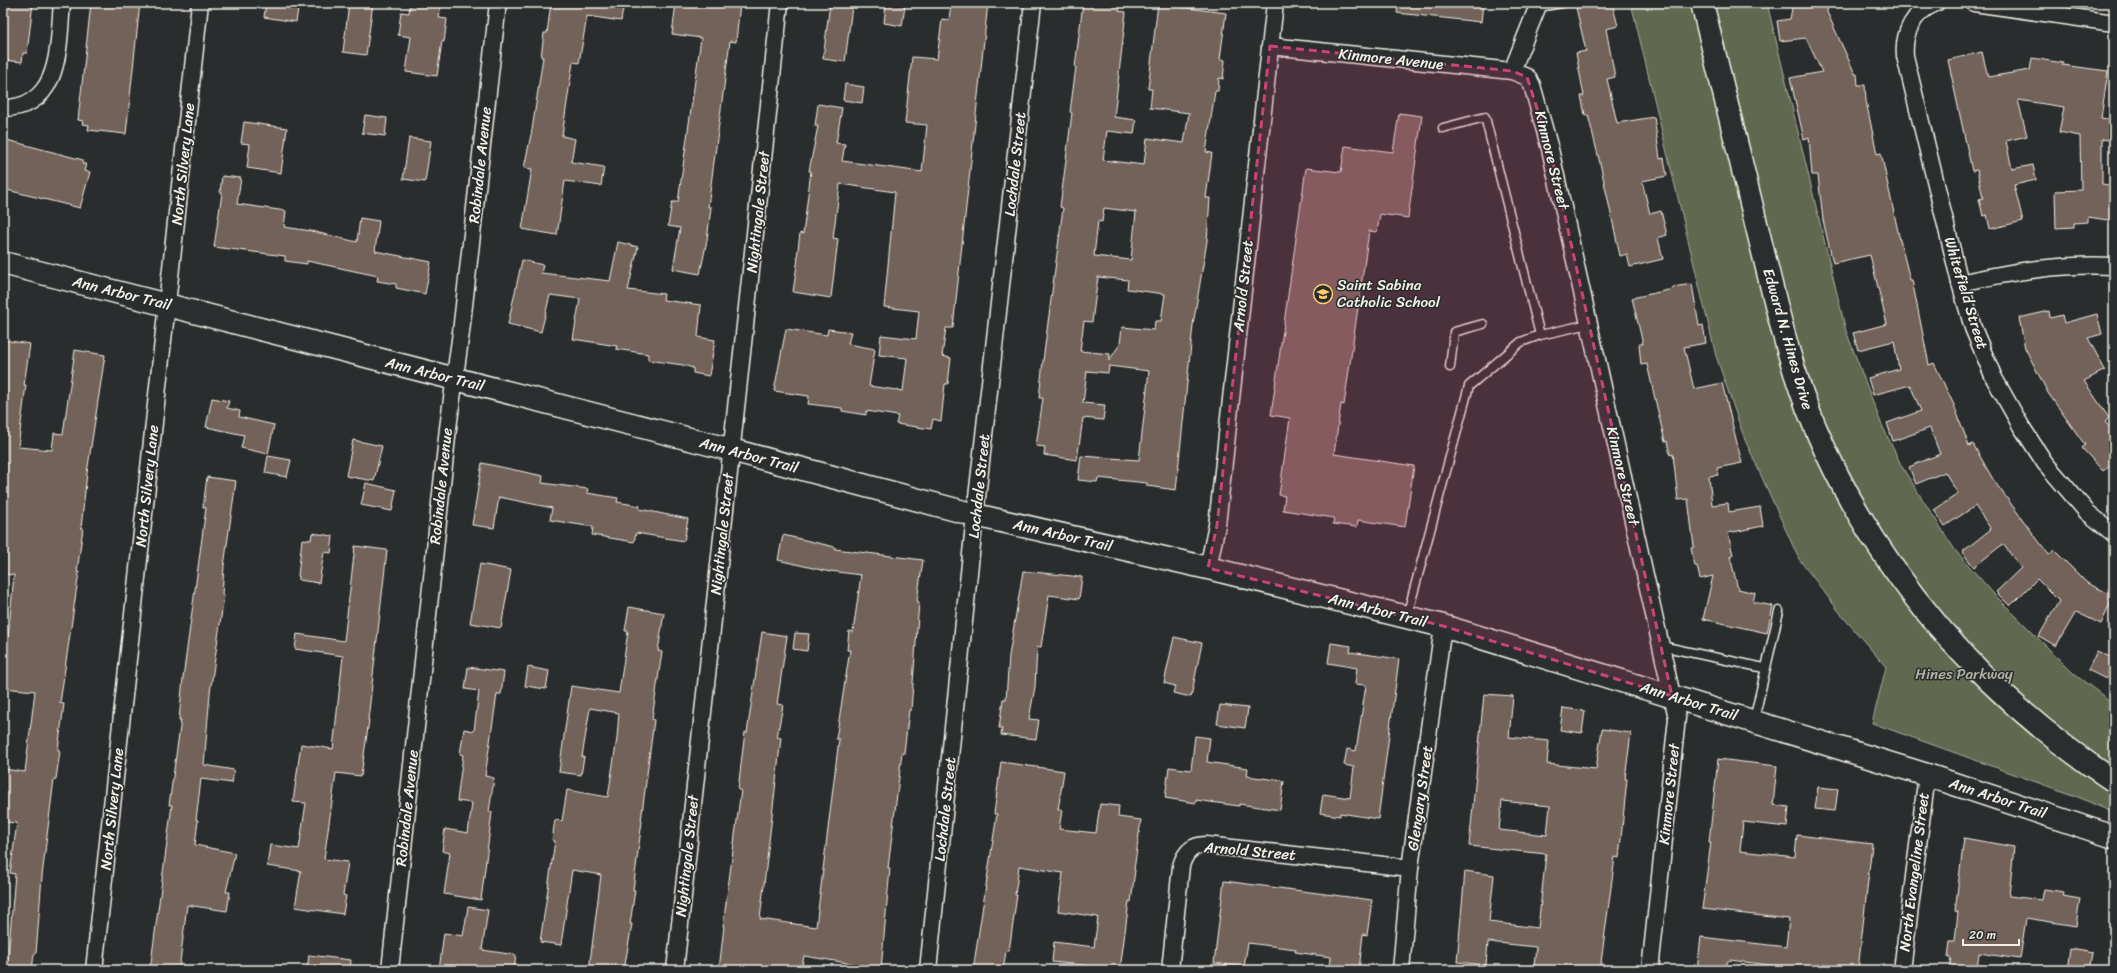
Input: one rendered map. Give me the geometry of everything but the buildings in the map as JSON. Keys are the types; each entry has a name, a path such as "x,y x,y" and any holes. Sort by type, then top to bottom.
{"street":[{"path":"3,108 11,108 26,104 37,97 52,77 62,3"},
{"name":"North Silvery Lane","path":"94,970 200,3"},
{"name":"Robindale Avenue","path":"390,970 454,379 461,332 498,3"},
{"name":"Nightingale Street","path":"674,970 780,3"},
{"name":"Lochdale Street","path":"928,970 976,515 1033,3"},
{"name":"Arnold Street","path":"1208,568 1217,525 1275,3"},
{"name":"Edward N. Hines Drive","path":"1702,3 1754,218 1796,377 1814,426 1836,473 1867,530 1892,567 1935,624 1988,681 2037,725 2114,781"},
{"name":"Whitefield Street","path":"1936,3 1923,10 1916,16 1908,28 1905,37 1905,56 1960,283 1973,328 1991,371 2021,426 2045,462 2073,497 2101,526 2114,534"},
{"path":"1974,3 2114,23"},
{"path":"1512,71 1539,5"},
{"name":"Kinmore Avenue","path":"1270,46 1512,71"},
{"name":"Kinmore Street","path":"1512,71 1527,77 1532,85 1550,149 1676,718 1650,970"},
{"name":"Ann Arbor Trail","path":"3,263 732,450 976,515 1208,568 1443,626 1927,775 2114,837"},
{"path":"1960,283 1997,274 2037,268 2114,266"},
{"name":"Glengary Street","path":"1401,970 1410,868 1443,626"},
{"name":"North Evangeline Street","path":"1902,970 1927,775"},
{"name":"Arnold Street","path":"1170,970 1182,866 1184,857 1193,847 1206,845 1410,868"}],"lane":[{"path":"1539,5 1562,3"},
{"path":"1443,128 1485,117 1540,334"},
{"path":"1450,367 1454,332 1483,324"},
{"path":"1407,617 1469,386 1521,342 1540,334 1589,324"},
{"path":"1754,721 1764,668 1779,611"},
{"path":"1661,646 1764,668"}],"highlighted area":[{"path":"1270,46 1512,71 1527,77 1550,149 1672,696 1443,626 1208,568 1217,525"}],"green space":[{"name":"Hines Parkway","path":"1631,3 1767,3 1846,331 1881,423 1902,467 1955,550 1993,593 2074,674 2114,704 2114,813 2078,797 1872,723 1886,667 1844,618 1799,559 1745,440 1716,356"}],"place":[{"name":"Saint Sabina Catholic School","path":"1323,294"}]}
